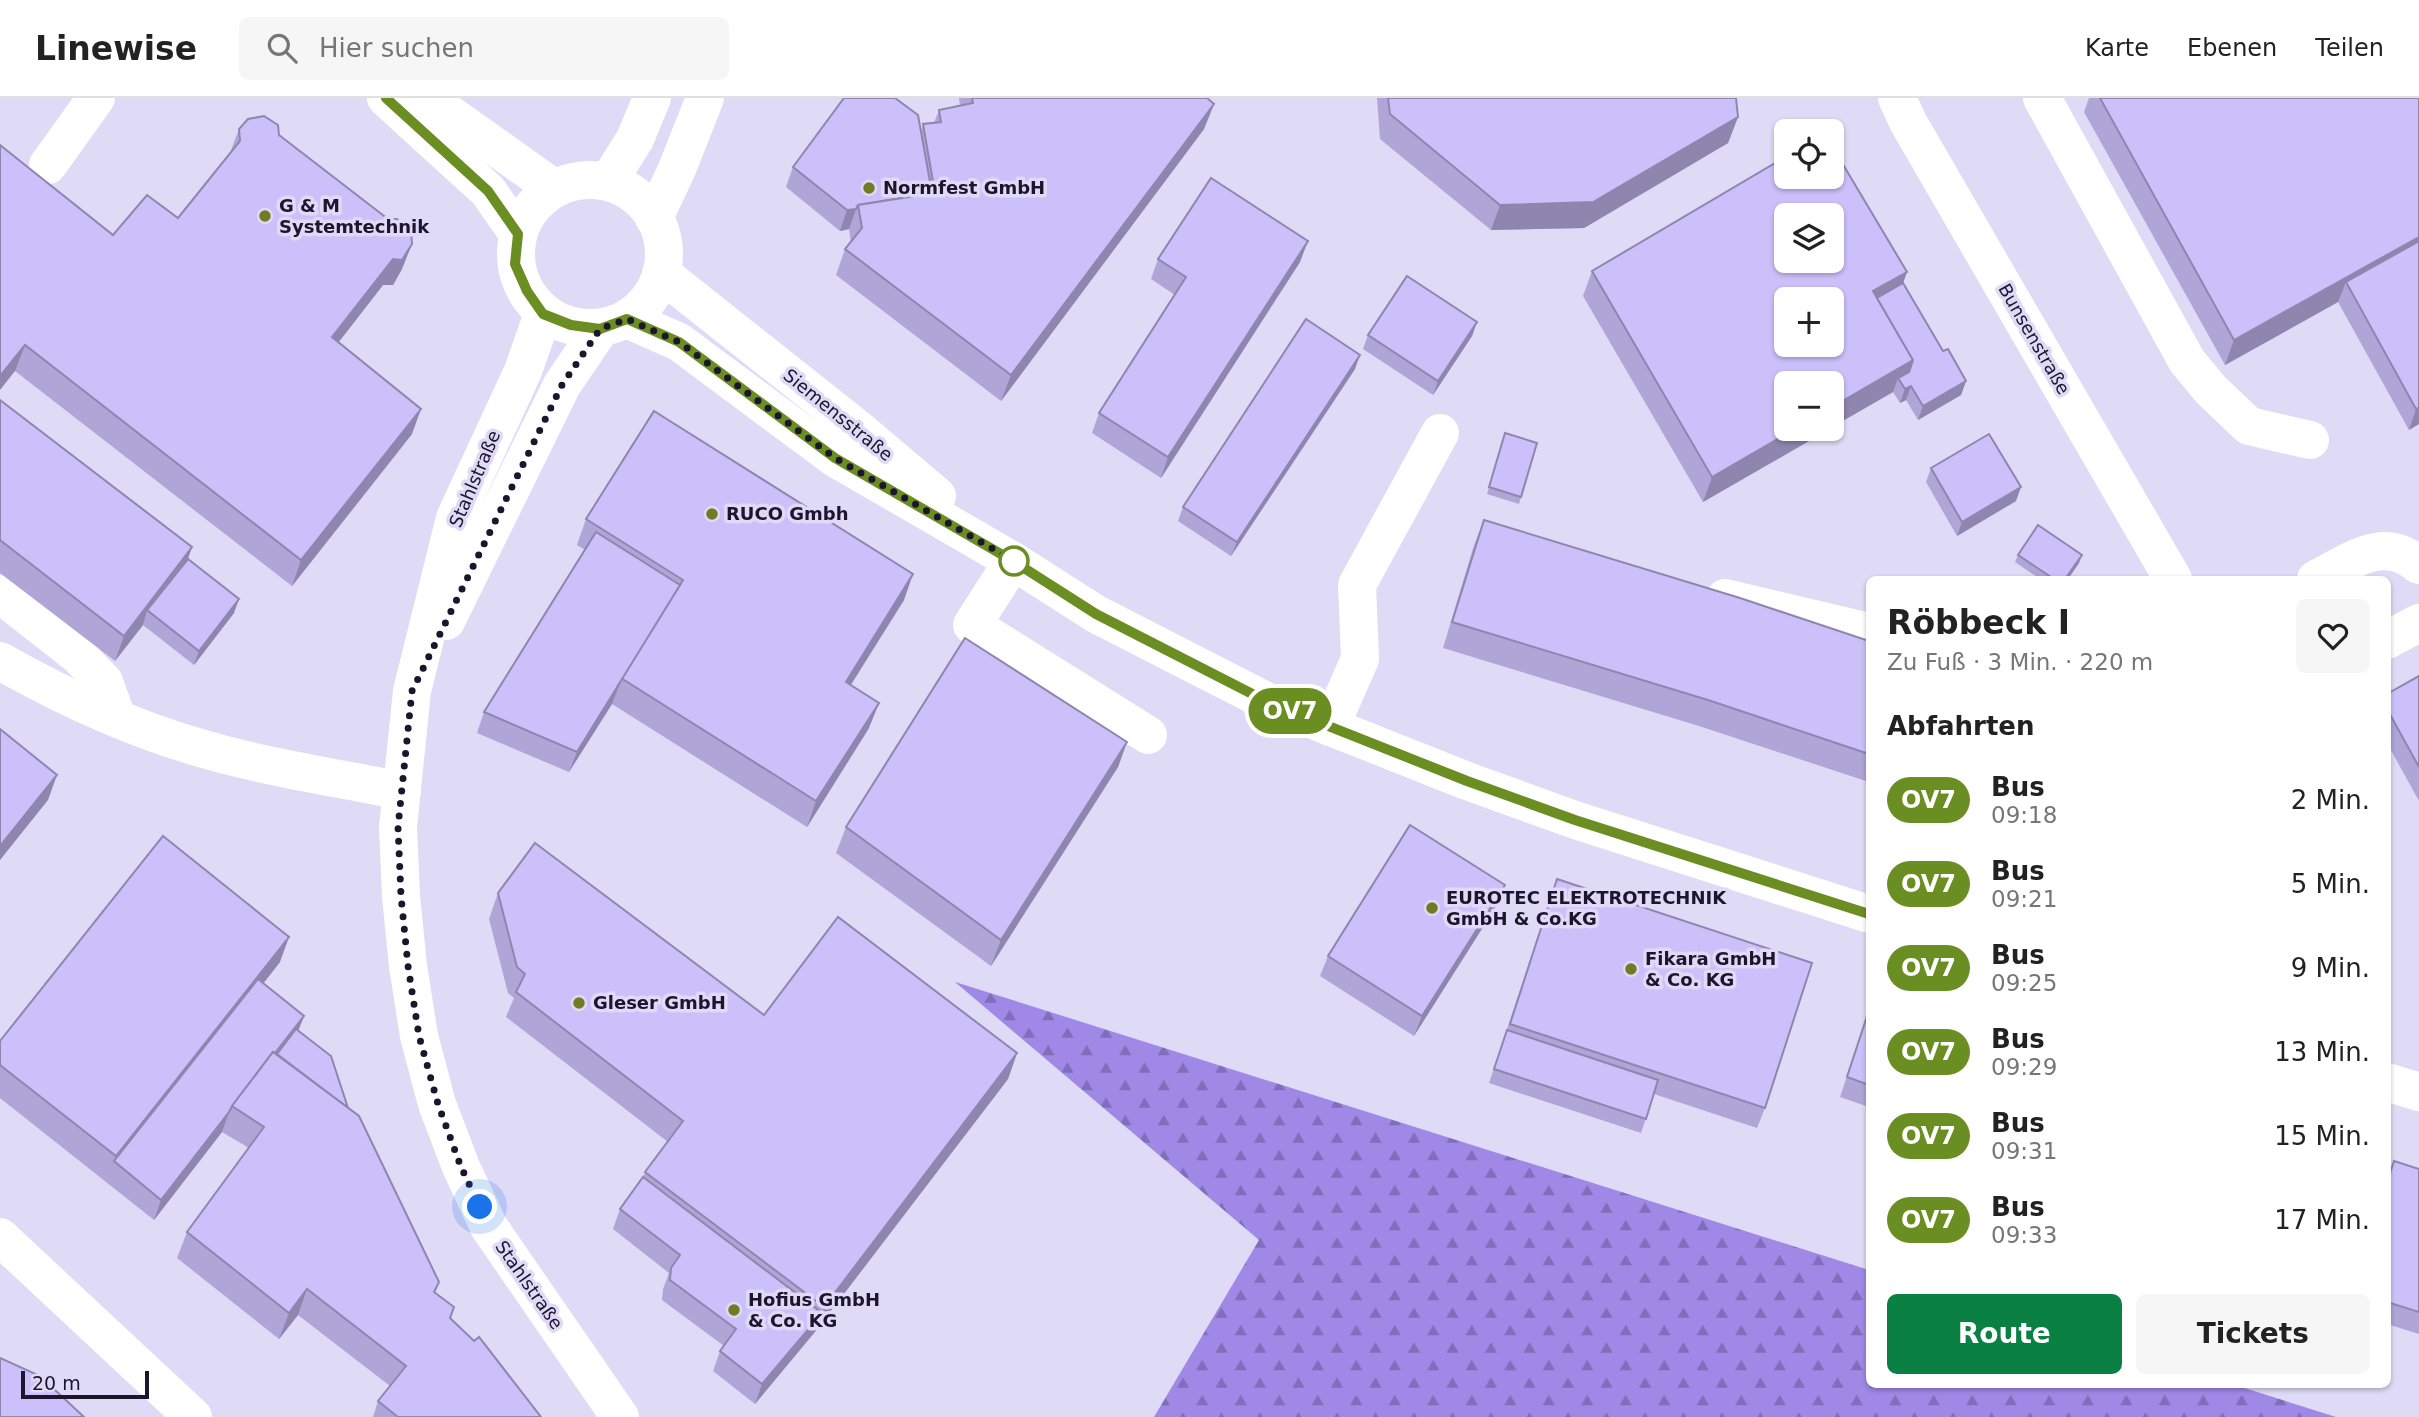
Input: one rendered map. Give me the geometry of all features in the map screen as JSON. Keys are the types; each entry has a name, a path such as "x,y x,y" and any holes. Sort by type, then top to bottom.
{"street":[{"path":"48,165 96,98"},
{"path":"386,98 488,191 518,234"},
{"path":"427,98 552,187"},
{"path":"608,182 635,139 652,98"},
{"path":"654,218 705,98"},
{"name":"Bunsenstraße","path":"1897,98 2172,576"},
{"path":"2042,98 2187,362 2211,390 2249,426 2310,440"},
{"path":"580,179 608,182 636,194 654,218 665,244 661,273 650,300 613,324 571,325 543,314 527,291 515,264 518,234 530,208 552,187 580,179"},
{"name":"Siemensstraße","path":"661,273 859,430 1013,561"},
{"name":"Stahlstraße","path":"543,314 523,371 456,518 412,691 398,827 401,896 419,1036 438,1104 461,1167 489,1227 620,1417"},
{"name":"Siemensstraße","path":"613,324 679,342 835,458 1013,561 1096,614 1268,702 1467,781 1575,820 1866,913"},
{"name":"Stahlstraße","path":"412,691 562,385 613,324"},
{"path":"1330,727 1360,659 1357,585 1440,433"},
{"path":"2322,576 2375,550 2395,551 2410,557 2419,565"},
{"path":"1013,561 972,625 1148,735"},
{"path":"1697,592 1866,631"},
{"path":"0,594 79,656 104,682 117,718"},
{"path":"2391,638 2419,623"},
{"path":"0,661 46,687 117,718 196,747 402,791"},
{"path":"2391,1083 2419,1092"},
{"path":"0,1237 193,1417"}],"green space":[{"path":"955,982 1866,1269 1866,1388 2245,1388 2336,1417 1154,1417 1259,1240"}],"building":[{"path":"844,98 895,98 918,115 932,193 858,205 856,209 847,210 793,167"},
{"path":"972,98 1207,98 1214,104 1011,375 845,249 862,228 858,205 935,193 923,124 941,122 939,110 973,103"},
{"path":"1388,98 1736,98 1738,117 1593,202 1500,205 1390,114"},
{"path":"2100,98 2419,98 2419,237 2234,340"},
{"path":"264,116 278,125 279,135 388,219 397,219 411,230 412,244 402,260 393,259 332,337 421,409 301,560 25,345 0,376 0,145 113,235 147,195 178,218 240,141 239,129 248,119"},
{"path":"1774,164 1774,189 1844,189 1844,166 1907,272 1873,291 1913,360 1844,400 1844,371 1774,371 1774,441 1712,477 1592,271"},
{"path":"1211,178 1308,241 1168,457 1099,413 1186,277 1158,259"},
{"path":"2419,241 2419,408 2416,409 2346,282"},
{"path":"1407,276 1477,322 1438,381 1368,335"},
{"path":"1903,283 1943,351 1948,349 1966,381 1923,406 1911,386 1905,389 1898,378 1909,372 1913,360 1877,298"},
{"path":"1306,319 1360,355 1237,542 1183,507"},
{"path":"0,400 192,547 124,636 0,540"},
{"path":"654,411 913,574 846,682 879,703 816,801 621,678 683,580 586,519"},
{"path":"1505,433 1537,443 1521,497 1489,487"},
{"path":"1989,434 2021,487 1962,522 1931,468"},
{"path":"1484,520 1740,598 1866,640 1866,753 1708,700 1452,622"},
{"path":"2038,525 2082,555 2067,576 2050,576 2018,555"},
{"path":"596,532 680,585 577,752 484,712"},
{"path":"188,559 239,599 199,651 147,610"},
{"path":"965,638 1127,742 1001,940 846,827"},
{"path":"2419,676 2419,767 2391,716 2391,692"},
{"path":"0,729 57,775 0,846"},
{"path":"1410,825 1505,885 1422,1016 1328,956"},
{"path":"163,836 289,937 116,1156 0,1065 0,1041"},
{"path":"535,843 764,1015 838,917 1017,1053 824,1307 645,1172 683,1121 516,992 525,974 517,967 498,893"},
{"path":"1557,879 1812,963 1765,1108 1510,1024"},
{"path":"258,979 304,1016 275,1053 273,1052 161,1200 114,1161"},
{"path":"1866,1019 1866,1084 1847,1077"},
{"path":"296,1029 331,1056 348,1108 277,1054"},
{"path":"1507,1030 1658,1080 1646,1119 1494,1069"},
{"path":"273,1052 359,1116 439,1282 434,1292 454,1307 450,1318 474,1341 479,1337 541,1417 398,1417 378,1401 406,1366 307,1289 289,1313 187,1232 264,1127 232,1106"},
{"path":"2394,1161 2419,1169 2419,1312 2391,1303 2391,1170"},
{"path":"643,1177 822,1313 762,1384 720,1351 736,1329 670,1280 671,1268 680,1255 620,1209"},
{"path":"0,1358 40,1376 84,1417 0,1417"}],"bus line":[{"name":"OV7","path":"386,98 488,191 518,234 515,264 527,291 543,314 571,325 600,329 627,319 679,342 835,458 1013,561 1096,614 1268,702 1467,781 1575,820 1866,913"}],"place":[{"name":"Normfest GmbH","path":"869,188"},
{"name":"G & M Systemtechnik","path":"265,216"},
{"name":"RUCO Gmbh","path":"712,514"},
{"name":"EUROTEC ELEKTROTECHNIK GmbH & Co.KG","path":"1432,908"},
{"name":"Fikara GmbH & Co. KG","path":"1631,969"},
{"name":"Gleser GmbH","path":"579,1003"},
{"name":"Hofius GmbH & Co. KG","path":"734,1310"}],"route":[{"path":"480,1207 461,1167 438,1104 419,1036 408,966 398,827 412,691 562,385 600,329 627,319 679,342 835,458 1014,561"}]}
